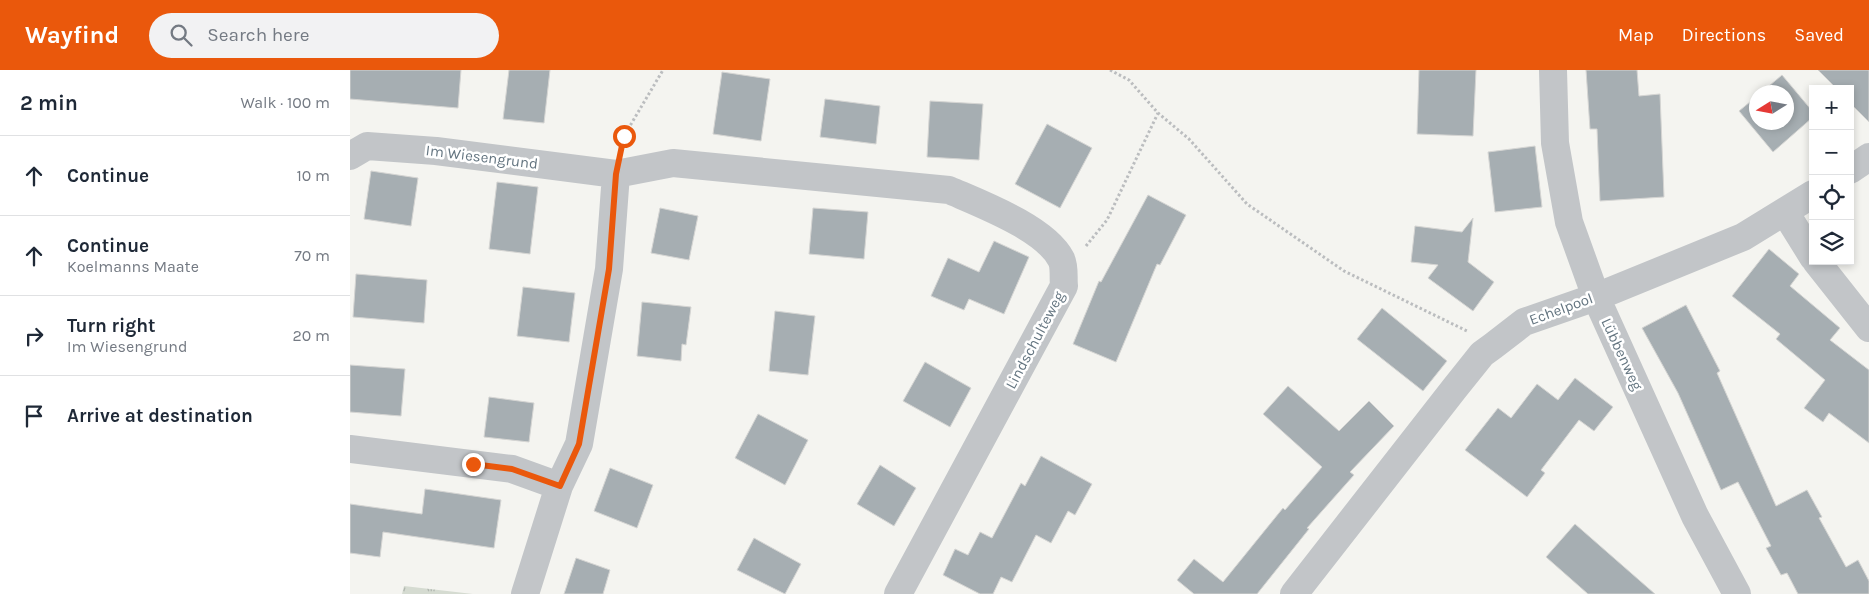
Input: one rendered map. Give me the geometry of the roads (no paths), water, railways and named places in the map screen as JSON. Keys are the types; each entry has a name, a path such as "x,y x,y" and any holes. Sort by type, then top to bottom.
{"street":[{"name":"Lübbenweg","path":"1553,70 1555,143 1569,222 1596,297 1695,516 1737,594"},
{"name":"Im Wiesengrund","path":"350,156 367,146 377,146 436,150 616,174"},
{"path":"1854,167 1869,157"},
{"name":"Lindschulteweg","path":"616,174 673,163 949,190 990,208 1045,238 1062,261 1064,286 898,594"},
{"path":"525,594 560,486 579,444 609,269 616,174"},
{"name":"Echelpool","path":"1294,594 1454,389 1482,354 1492,346 1524,322 1596,297 1743,237 1809,197"},
{"path":"1785,212 1809,251"},
{"path":"1819,265 1869,328"},
{"path":"350,449 512,469 560,486"}]}
